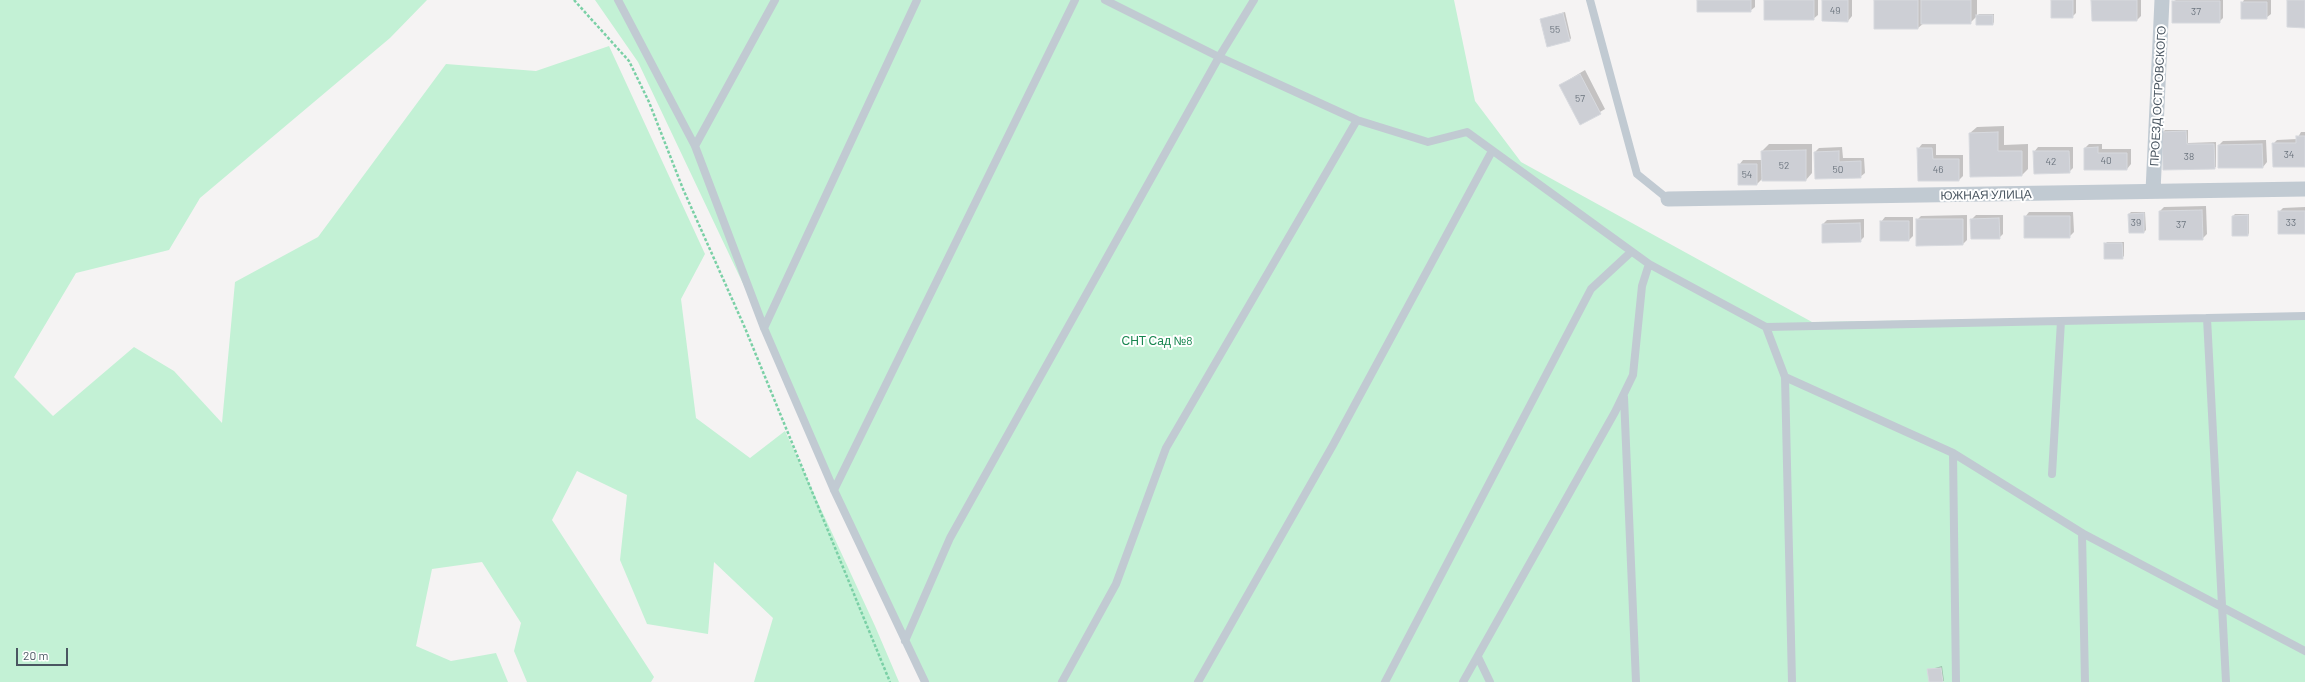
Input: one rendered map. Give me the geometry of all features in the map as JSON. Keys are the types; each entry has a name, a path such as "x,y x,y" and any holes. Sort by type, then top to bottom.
{"street":[{"name":"ПРОЕЗД ОСТРОВСКОГО","path":"2153,191 2162,0"},
{"name":"ЮЖНАЯ УЛИЦА","path":"1668,199 2305,189"}],"lane":[{"path":"618,0 695,146 764,328 834,490 905,641 926,682"},
{"path":"695,146 775,0"},
{"path":"764,328 917,0"},
{"path":"834,490 1076,0"},
{"path":"1105,0 1219,57 1357,120 1428,142 1467,132 1649,264 1766,327 2305,316"},
{"path":"905,641 950,538 1219,57 1254,0"},
{"path":"1590,0 1637,174 1668,199"},
{"path":"1062,682 1116,584 1166,448 1357,120"},
{"path":"1198,682 1333,445 1492,151"},
{"path":"1385,682 1591,289 1631,252"},
{"path":"1464,682 1624,394 1633,375 1642,286 1649,264"},
{"path":"2207,318 2226,682"},
{"path":"2052,474 2061,321"},
{"path":"1766,327 1786,377 1792,682"},
{"path":"1786,377 1953,454 2082,533 2305,651"},
{"path":"1624,394 1636,682"},
{"path":"1953,454 1956,682"},
{"path":"2082,533 2086,682"},
{"path":"1478,657 1490,682"}],"path":[{"path":"574,0 629,61 649,102 683,189 746,328 890,682"}],"green space":[{"path":"0,0 427,0 390,38 200,198 169,250 76,273 14,377 53,416 134,347 174,371 222,423 235,282 318,237 446,64 536,71 609,46 705,254 681,299 696,418 750,458 785,431 875,626 899,682 754,682 773,618 714,562 708,634 647,624 620,560 627,495 577,471 552,520 654,677 651,682 527,682 514,651 521,623 482,562 432,569 416,646 451,661 496,653 508,682 0,682"},
{"name":"СНТ Сад №8","path":"595,0 1454,0 1475,101 1521,162 1812,322 2305,314 2305,682 922,682 764,328 638,62"}],"building":[{"path":"1697,0 1751,0 1751,12 1697,12"},
{"path":"1764,0 1814,0 1814,20 1764,20"},
{"path":"1822,0 1848,0 1848,22 1822,21"},
{"path":"1874,0 1918,0 1918,29 1874,29"},
{"path":"1921,0 1971,0 1971,24 1921,24"},
{"path":"2051,0 2073,0 2073,18 2051,18"},
{"path":"2091,0 2137,0 2137,21 2092,21"},
{"path":"2287,0 2305,0 2305,28 2287,27"},
{"path":"2172,1 2220,1 2220,23 2172,23"},
{"path":"2241,2 2267,2 2267,19 2241,19"},
{"path":"1563,13 1570,41 1547,47 1540,19"},
{"path":"1976,15 1993,15 1993,25 1976,25"},
{"path":"1580,74 1601,114 1580,125 1559,85"},
{"path":"2186,131 2187,144 2214,144 2215,169 2163,170 2162,132"},
{"path":"1998,132 1998,151 2022,151 2022,176 1970,177 1969,133"},
{"path":"2296,136 2305,136 2305,167 2273,167 2272,143 2296,143"},
{"path":"2262,144 2263,168 2218,168 2218,145"},
{"path":"2098,147 2098,153 2127,153 2127,170 2084,170 2084,148"},
{"path":"1917,148 1932,148 1933,159 1959,159 1959,181 1918,181"},
{"path":"1806,150 1806,181 1762,181 1761,151"},
{"path":"1839,151 1839,162 1861,161 1861,178 1815,179 1814,152"},
{"path":"2033,151 2069,151 2070,173 2034,174"},
{"path":"1738,164 1757,164 1757,185 1738,185"},
{"path":"2202,210 2203,240 2159,240 2159,211"},
{"path":"2278,211 2305,211 2305,234 2278,234"},
{"path":"2144,213 2144,233 2129,233 2128,214"},
{"path":"2248,215 2248,236 2232,236 2232,216"},
{"path":"2024,216 2070,216 2070,238 2024,238"},
{"path":"1999,218 2000,239 1971,239 1970,219"},
{"path":"1916,219 1963,219 1963,245 1916,246"},
{"path":"1880,221 1909,221 1909,241 1880,241"},
{"path":"1860,223 1861,242 1822,243 1822,224"},
{"path":"2104,243 2122,243 2123,259 2104,259"},
{"path":"1941,668 1943,682 1929,682 1927,669"}]}
